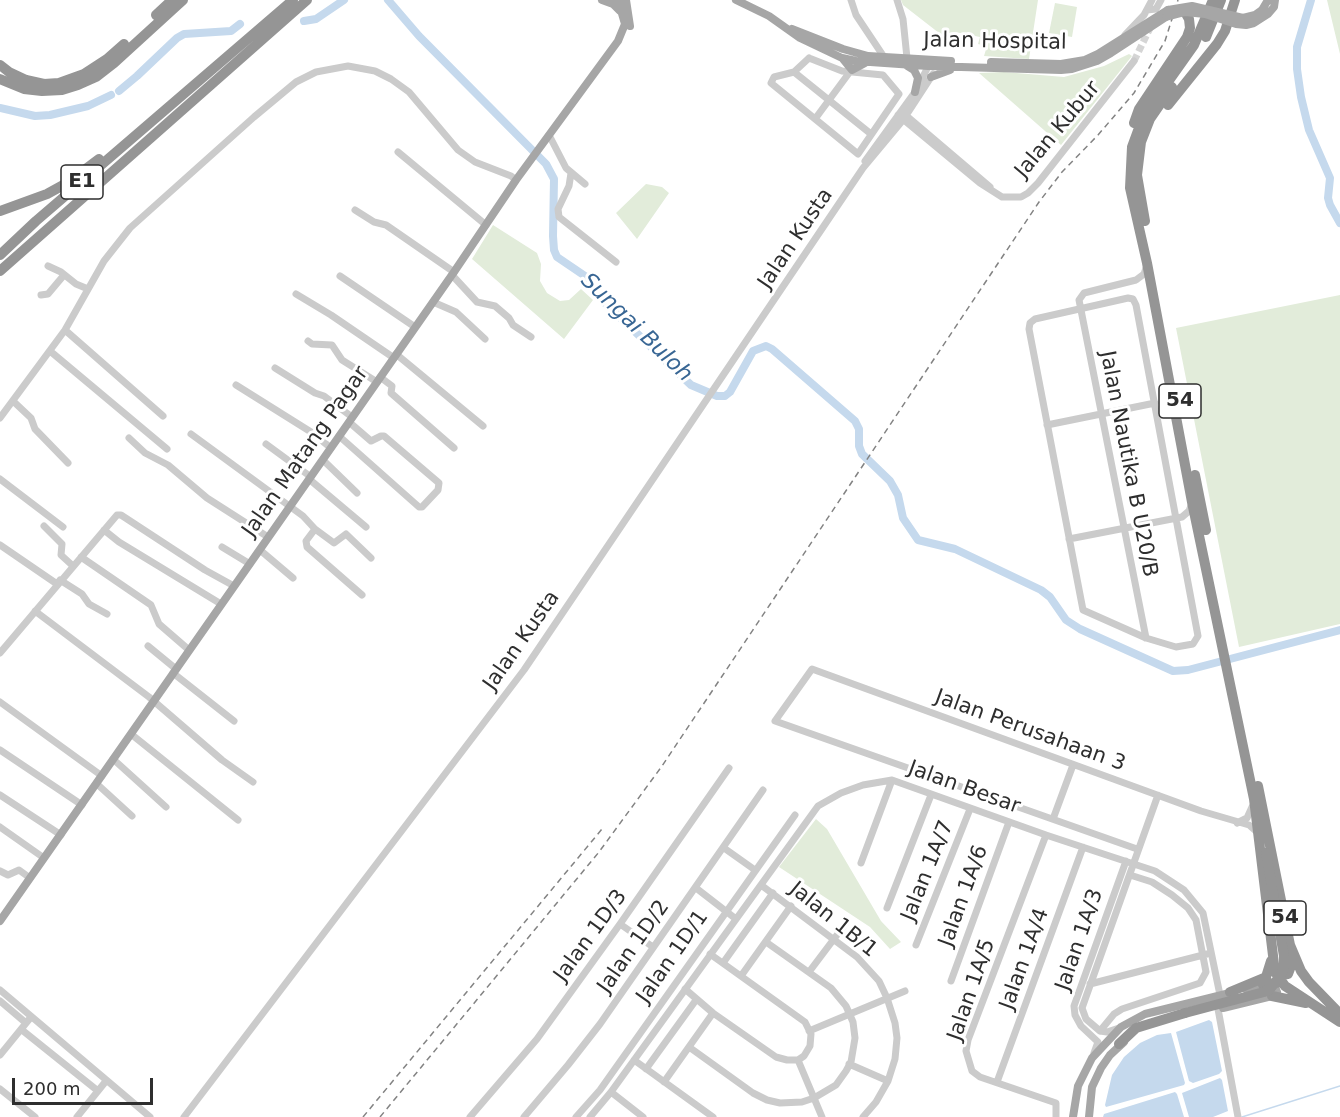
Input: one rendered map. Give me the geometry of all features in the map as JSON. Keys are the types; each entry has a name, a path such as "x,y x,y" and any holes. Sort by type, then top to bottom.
{"highway":[{"path":"0,65 26,80 44,84 59,83 84,74 107,59 172,0"},
{"path":"0,79 24,89 42,91 78,86 96,77 114,63 183,0"},
{"name":"E1","path":"0,255 36,221 293,0"},
{"name":"E1","path":"0,271 307,0"},
{"name":"54","path":"1213,0 1195,50 1150,119 1143,136 1137,176 1138,192 1225,647"},
{"name":"54","path":"1221,0 1210,29 1143,117 1132,147 1130,188 1147,263 1192,502 1290,945 1301,971 1339,1016"},
{"path":"1139,155 1153,123 1217,44 1225,31 1235,0"},
{"path":"1130,188 1127,157 1139,109 1187,37 1193,6"},
{"path":"0,211 47,194 67,183 165,111"},
{"path":"0,278 12,267 24,249"},
{"path":"1119,1044 1136,1028 1264,992 1270,989 1280,976 1284,968 1284,956 1258,802"},
{"name":"54","path":"1258,802 1258,832 1272,953 1278,977"},
{"path":"1263,985 1290,971 1292,959 1290,945"},
{"path":"1225,994 1266,977 1270,970 1272,953"},
{"path":"1278,977 1315,1005 1339,1016"},
{"path":"1278,977 1305,990 1339,1016"},
{"path":"1272,996 1315,1005"}],"main road":[{"path":"602,0 613,4 624,20"},
{"path":"618,0 624,20"},
{"path":"618,41 625,36 630,24 626,0"},
{"name":"Jalan Hospital","path":"736,0 787,28 800,39 842,58 853,68 868,63 1061,64 1085,60 1167,14 1193,6"},
{"path":"1193,6 1243,18 1255,15 1262,10 1268,0"},
{"path":"1193,6 1205,14 1246,25 1268,14 1274,7 1275,0"},
{"name":"Jalan Hospital","path":"934,63 1061,70 1078,67 1111,53 1167,14"},
{"name":"Jalan Matang Pagar","path":"0,921 516,180 618,41 625,24 624,20"},
{"name":"Jalan Hospital","path":"787,28 859,54 907,62"},
{"path":"822,41 854,57 853,68"},
{"path":"907,62 917,74 915,92"},
{"path":"931,78 942,71 962,66"},
{"path":"1072,1117 1078,1086 1092,1058 1121,1027 1145,1014 1263,985 1275,987 1277,992 1272,996 1155,1026 1119,1044 1096,1077 1092,1087 1089,1117"}],"street":[{"path":"851,0 856,15 884,57"},
{"path":"897,0 903,19 907,62"},
{"path":"1124,37 1147,10 1152,0"},
{"path":"1147,10 1156,9 1161,0"},
{"path":"1161,0 1167,14"},
{"path":"809,58 842,71 853,68 883,75 899,93 859,153 856,154 771,83 775,77 794,72 809,58"},
{"name":"Jalan Kubur","path":"996,194 1012,198 1024,196 1032,190 1134,61"},
{"name":"Jalan Kusta","path":"864,166 870,153 931,78 934,63"},
{"name":"Jalan Kusta","path":"184,1117 524,670 864,166 897,127 915,92 934,63"},
{"path":"0,418 65,330 104,261 130,228 254,117 296,82 316,72 348,66 375,71 391,78 409,93 458,150 475,162 516,180"},
{"path":"815,119 853,68"},
{"path":"794,72 871,134"},
{"path":"902,116 984,180 996,194"},
{"path":"902,116 913,128 996,194"},
{"path":"897,127 913,128"},
{"path":"549,135 566,168 585,184"},
{"path":"398,152 486,225"},
{"path":"571,173 569,186 558,209 559,217 616,262"},
{"path":"355,210 374,222 386,225 453,273 477,302 495,306 509,318 513,325 531,337"},
{"path":"1147,263 1144,274 1136,280 1145,285 1153,295"},
{"path":"48,266 88,289"},
{"path":"41,295 48,294 64,275"},
{"path":"340,276 415,327"},
{"name":"Jalan Nautika B U20/B","path":"1136,280 1084,293 1080,296 1080,310 1146,638"},
{"path":"296,294 395,356 483,426"},
{"path":"1128,298 1133,299 1179,518 1198,636 1193,644 1176,647 1146,638 1083,610 1029,329 1035,319 1080,310 1128,298"},
{"path":"433,302 456,312 485,339"},
{"path":"65,330 163,416"},
{"path":"308,341 312,344 332,345 342,360 392,386 391,393 454,448"},
{"path":"50,351 167,449"},
{"path":"275,368 315,393 324,396 371,441 384,436 439,483 438,490 422,507 419,507 339,436"},
{"path":"236,385 311,432 331,448"},
{"path":"13,401 31,418 35,429 68,464"},
{"path":"1047,425 1155,403"},
{"path":"192,434 290,506 334,543 346,534 371,558"},
{"path":"129,438 145,453 168,465 207,498 268,537"},
{"path":"266,444 310,478 366,527"},
{"path":"322,460 357,493"},
{"path":"0,479 63,527"},
{"path":"1179,518 1190,508 1192,502"},
{"path":"1,651 117,515 234,586"},
{"path":"1069,538 1179,518 1191,521 1198,528"},
{"path":"44,526 62,544 62,555 73,566"},
{"path":"315,529 306,541 307,547 362,595"},
{"path":"104,530 119,542 221,604"},
{"path":"0,545 82,594 89,604 107,614"},
{"path":"222,546 250,564"},
{"path":"260,550 293,578"},
{"path":"81,557 151,605 159,624 189,650"},
{"path":"35,611 153,702 222,760 253,782"},
{"path":"148,646 234,722"},
{"name":"Jalan Perusahaan 3","path":"1053,819 775,721 812,669 1073,765 1237,823 1249,825 1258,832"},
{"path":"0,702 99,780 132,816"},
{"path":"131,734 238,820"},
{"path":"0,750 82,805"},
{"path":"113,759 166,807"},
{"path":"1073,765 1053,819 1137,849"},
{"name":"Jalan 1D/3","path":"470,1117 533,1045 621,924 729,768"},
{"path":"861,863 892,780"},
{"name":"Jalan Besar","path":"591,1117 818,806 857,787 892,780 970,809 1155,871 1184,890 1203,913 1225,994"},
{"name":"Jalan 1D/2","path":"524,1117 594,1032 763,790"},
{"path":"0,795 61,835"},
{"path":"887,908 931,795"},
{"name":"Jalan 1A/3","path":"1092,1058 1098,1042 1088,1028 1082,1008 1158,795"},
{"path":"1237,823 1247,818 1258,802"},
{"name":"Jalan 1A/7","path":"916,945 970,809"},
{"name":"Jalan 1D/1","path":"576,1117 600,1090 795,815"},
{"name":"Jalan 1A/6","path":"951,981 1008,822"},
{"path":"0,827 44,858"},
{"name":"Jalan 1A/5","path":"1046,835 968,1040 966,1051 972,1071 980,1077 1056,1103 1056,1117"},
{"name":"Jalan 1A/4","path":"996,1082 1083,847"},
{"path":"723,848 755,870"},
{"name":"Jalan 1A/3","path":"1088,1028 1078,1021 1074,1006 1126,861"},
{"path":"0,871 8,875 19,870 30,878"},
{"path":"1100,1030 1114,1014 1130,1005 1200,983 1206,972 1196,920 1188,908 1152,882 1130,875"},
{"name":"Jalan 1B/1","path":"761,885 869,968 879,981 887,998 897,1038 895,1059 888,1081 876,1102 863,1117"},
{"path":"696,888 735,919"},
{"path":"723,963 773,893"},
{"path":"741,976 791,906"},
{"path":"809,972 846,923"},
{"path":"621,924 653,947"},
{"path":"689,1047 753,1093 767,1100 790,1104 814,1098 836,1084 849,1064 855,1038 849,1013 837,993 766,942"},
{"path":"1090,984 1212,953"},
{"path":"685,989 713,1013 776,1057 798,1060 804,1056 810,1046 809,1031 805,1022 710,954"},
{"path":"0,990 26,1023 98,1091"},
{"path":"809,1031 905,990"},
{"path":"646,1069 696,1000"},
{"path":"0,1001 16,1010"},
{"path":"1218,1009 1238,1115"},
{"path":"664,1082 713,1013"},
{"path":"0,1055 26,1023"},
{"path":"26,1023 106,1081 150,1117"},
{"path":"1088,1028 1107,1032 1121,1027"},
{"path":"634,1060 713,1117"},
{"path":"798,1060 822,1117"},
{"path":"849,1064 888,1081"},
{"path":"77,1117 106,1081"},
{"path":"0,1089 35,1117"},
{"path":"610,1092 643,1117"}],"green space":[{"path":"901,0 1038,0 1029,59 984,56 987,46 978,44 980,37 955,32 948,40 903,5"},
{"path":"1327,0 1340,0 1340,54"},
{"path":"1055,3 1077,7 1072,37 1049,33"},
{"path":"1129,54 1132,56 1061,145 979,73 1004,72 1064,77 1104,66"},
{"path":"646,184 662,187 669,193 637,239 616,213"},
{"path":"493,225 537,253 541,264 540,281 547,293 560,301 569,300 581,289 593,300 564,339 472,259"},
{"path":"1340,295 1340,624 1239,647 1176,328"},
{"path":"816,819 827,829 881,921 901,942 890,949 870,927 779,867"}],"water":[{"path":"1209,1020 1212,1022 1222,1071 1193,1083 1189,1081 1176,1032"},
{"path":"1171,1033 1184,1085 1106,1107 1112,1075 1124,1057 1140,1043 1157,1035"},
{"path":"1220,1078 1228,1111 1213,1117 1189,1117 1182,1093"},
{"path":"1175,1092 1184,1117 1103,1117 1104,1114"}],"waterway":[{"path":"304,21 316,19 344,0"},
{"name":"Sungai Buloh","path":"388,0 419,36 546,164 554,179 553,236 557,257 585,276 604,302 691,385 717,396 725,396 730,392 753,351 766,346 772,349 855,421 859,429 859,446 862,454 890,481 898,495 903,518 918,540 955,549 1041,590 1050,597 1066,620 1080,629 1173,671 1188,670 1340,630"},
{"path":"1311,0 1297,47 1297,69 1309,130 1330,178 1328,198 1340,223"},
{"path":"119,91 184,34 231,31 240,24"},
{"path":"0,108 35,116 50,115 88,106 111,95"},
{"path":"1242,1117 1340,1086"}],"tunnel":[{"path":"1134,61 1151,26"}],"railway":[{"path":"380,1117 599,852 662,766 1039,202 1062,172 1134,93 1165,41 1178,0"},
{"path":"363,1117 602,829"}]}
